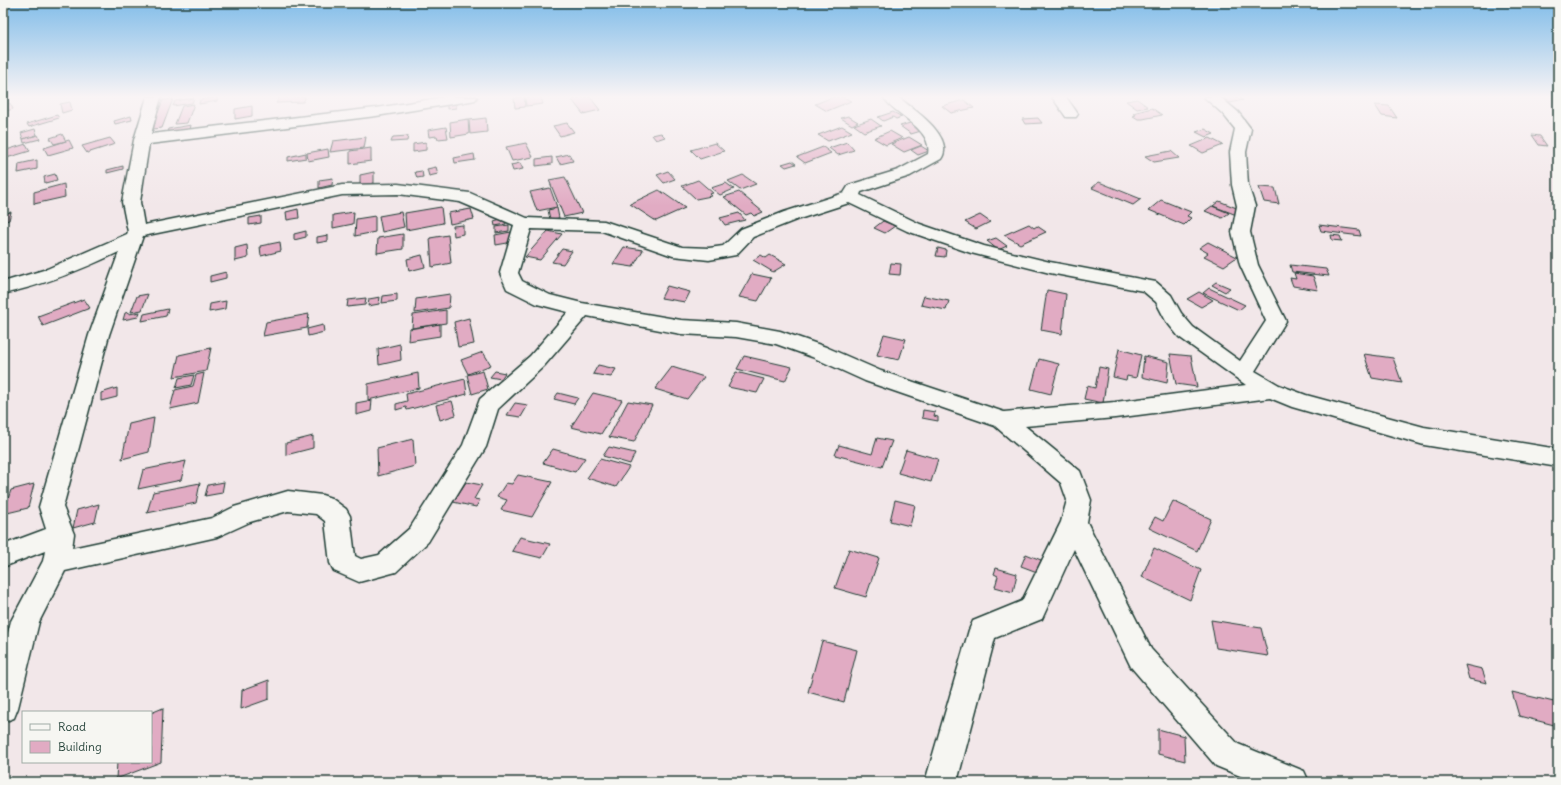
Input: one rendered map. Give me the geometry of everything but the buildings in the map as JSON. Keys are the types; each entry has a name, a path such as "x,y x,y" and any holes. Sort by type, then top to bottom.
{"street":[{"path":"3,708 24,621 56,562 61,534 51,507 99,335 135,235 131,202 144,134"},
{"path":"142,140 196,134"},
{"path":"3,288 30,283 86,260 135,235 297,198 342,190 398,189 464,197 524,223 604,226 680,252 709,254 729,251 747,233 790,216 850,197 855,189 904,173 935,156 937,146 931,134"},
{"path":"1242,134 1238,152 1240,185 1246,206 1241,232 1249,265 1276,321 1243,374"},
{"path":"850,197 885,215 951,242 1010,259 1149,286 1164,299 1173,316 1186,332 1243,374 1271,390 1300,401 1424,436 1558,458"},
{"path":"524,223 509,273 514,285 544,300 582,309 681,327 736,330 780,338 819,352 873,376 1002,420 1071,478 1079,500 1074,522 1032,610 983,630 941,782"},
{"path":"56,562 217,527 244,514 288,501 322,506 337,516 338,539 343,563 359,571 387,564 419,535 474,448 488,405 537,361 582,309"},
{"path":"1002,420 1115,410 1271,390"},
{"path":"1074,522 1141,658 1227,755 1293,782"},
{"path":"3,556 61,534"}]}
